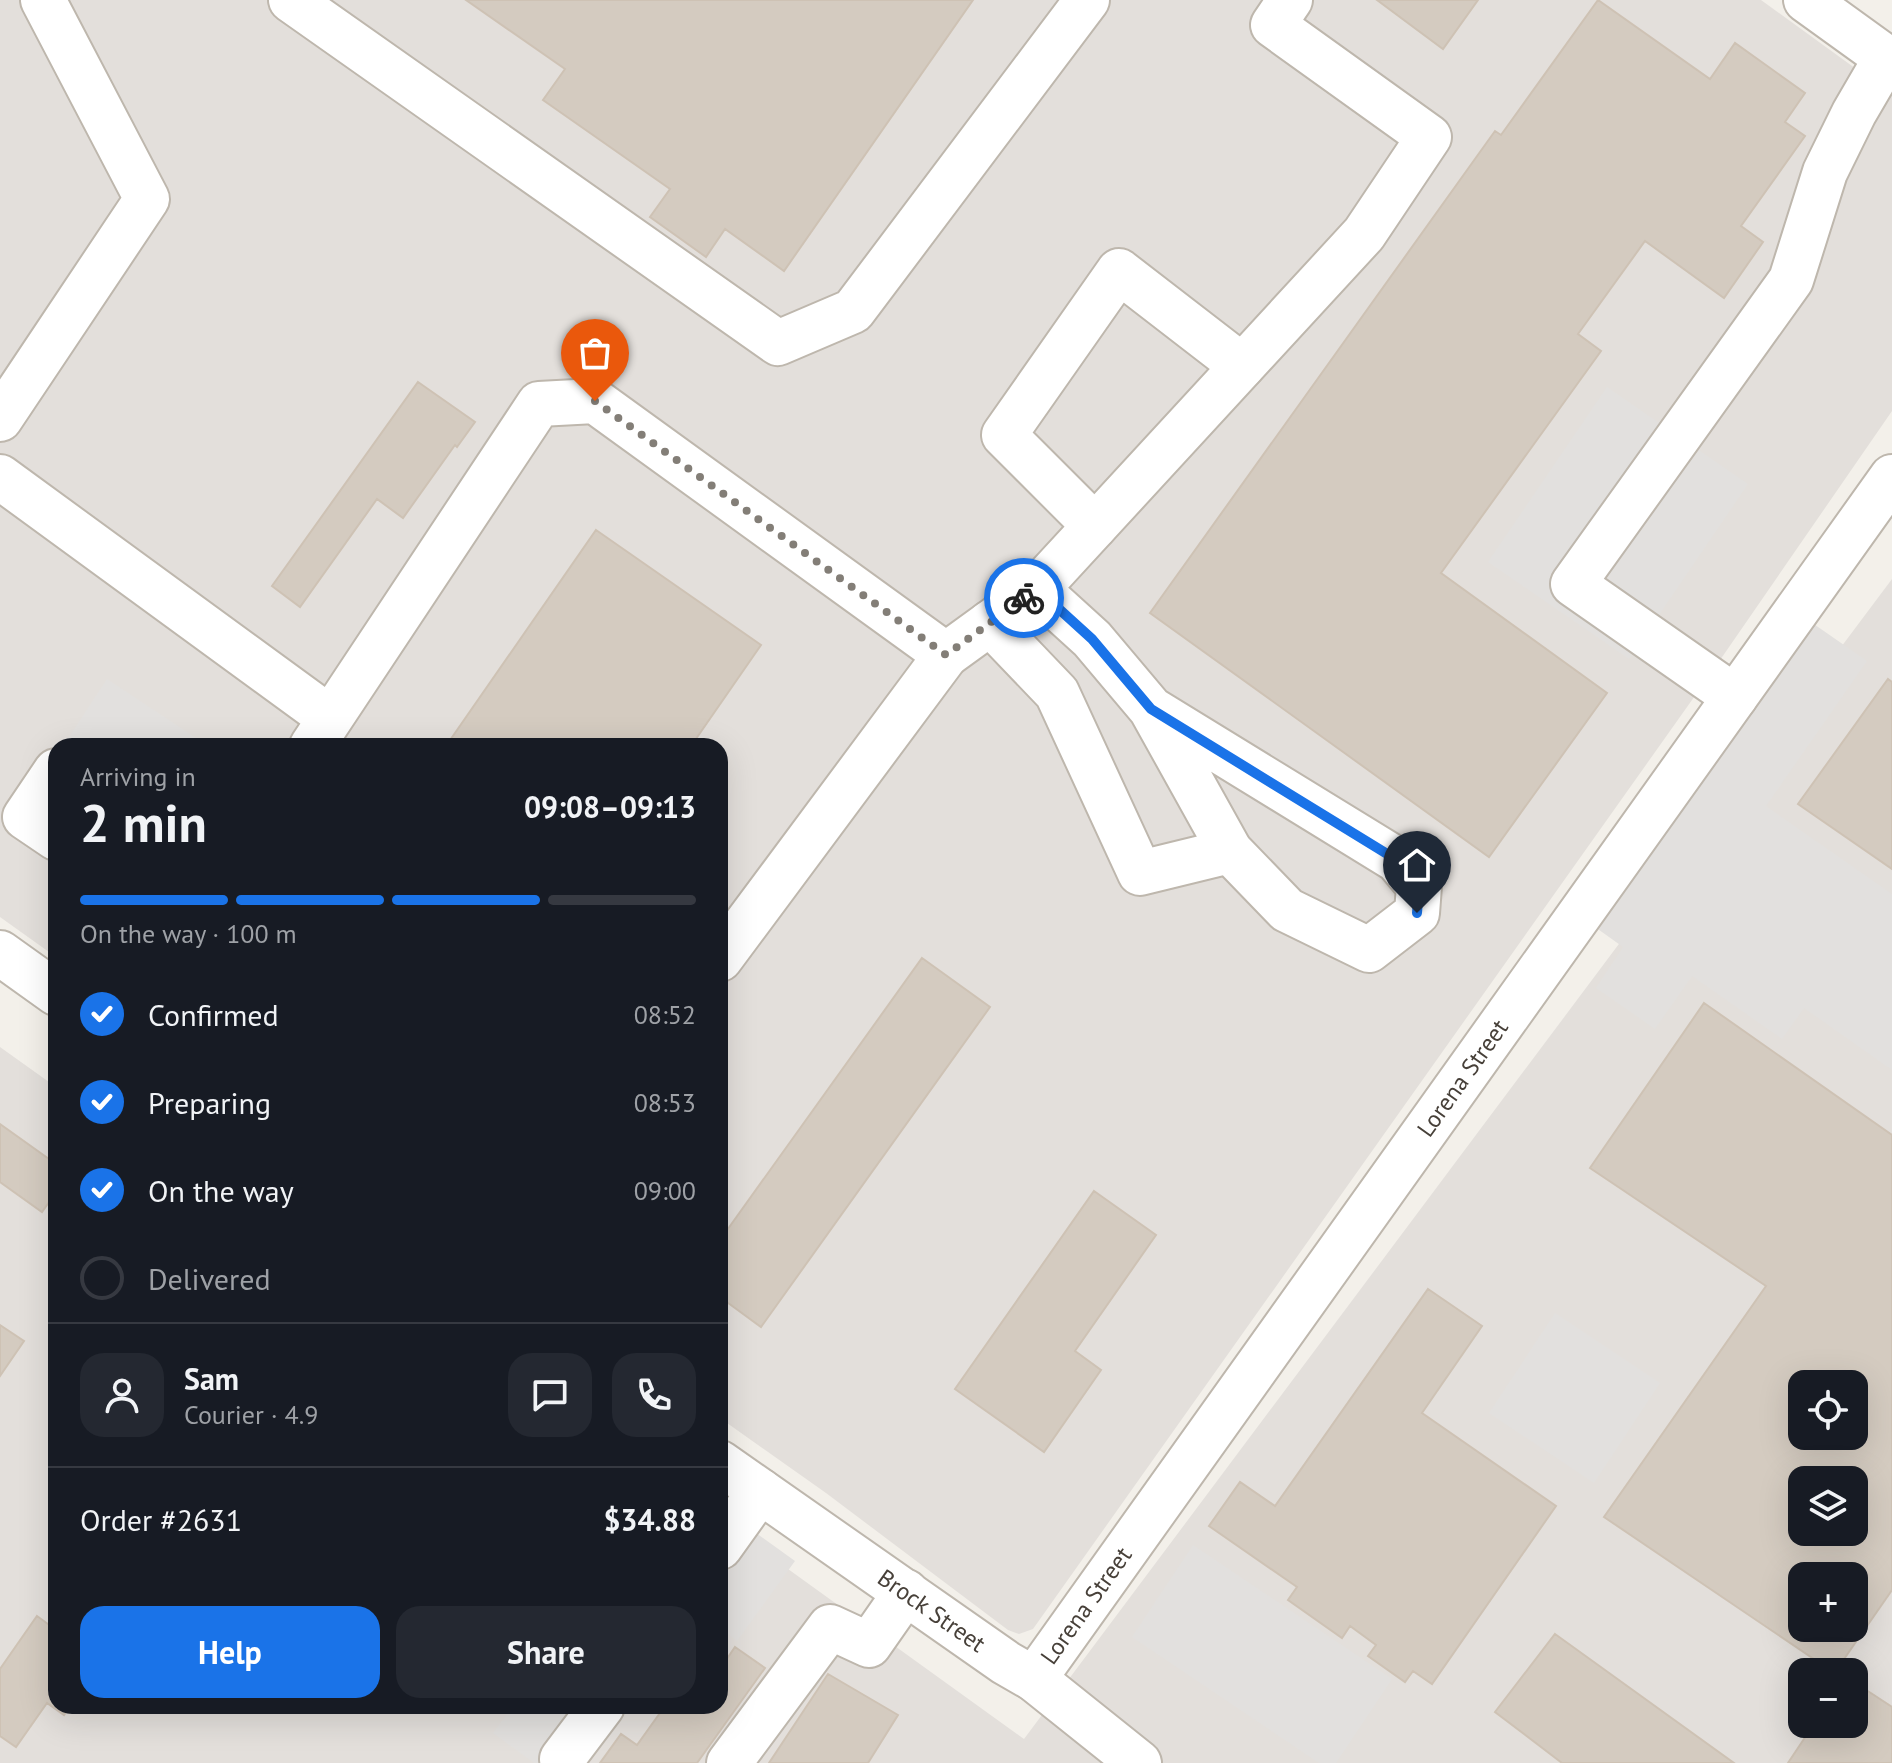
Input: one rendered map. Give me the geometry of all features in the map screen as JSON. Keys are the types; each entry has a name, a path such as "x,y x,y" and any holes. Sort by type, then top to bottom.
{"street":[{"path":"0,419 147,199 43,0"},
{"path":"291,0 778,343 853,311 1087,0"},
{"path":"728,948 946,655 1037,589 1364,234 1429,137 1273,25 1290,0"},
{"path":"1735,697 1573,584 1791,280 1825,172 1854,113 1889,60 1806,0"},
{"path":"1095,526 1004,435 1119,271 1242,366"},
{"path":"0,477 321,732 539,404 595,401 946,655"},
{"name":"Lorena Street","path":"1034,1679 1892,477"},
{"path":"1037,589 1092,639 1151,709 1230,851 1287,910 1369,950 1417,913 1419,886 1397,860 1151,709"},
{"path":"990,623 1057,693 1140,873 1230,851"},
{"path":"48,783 25,817 48,833"},
{"path":"0,953 48,987"},
{"name":"Brock Street","path":"728,1469 1006,1663 1034,1679 1139,1763"},
{"path":"728,1536 760,1491"},
{"path":"729,1763 830,1627 869,1645 906,1592"},
{"path":"562,1759 596,1714"}],"shaded area":[{"path":"0,0 1761,0 1892,95 1892,411 1709,676 1033,1629 1019,1634 1008,1630 728,1424 728,738 48,738 48,951 0,917"},
{"path":"1607,387 1748,484 1629,659 1488,562"},
{"path":"1892,579 1892,1763 0,1763 0,1047 48,1081 48,1714 728,1714 728,1526 1024,1739"},
{"path":"1808,620 1867,661 1766,806 1892,894 1892,1070 1804,1008 1782,1039 1692,976 1655,1029 1596,988 1623,947 1595,927"},
{"path":"107,679 196,738 68,738"},
{"path":"1555,1313 1660,1383 1594,1483 1489,1413"},
{"path":"728,1513 795,1561 737,1641 728,1634"},
{"path":"1193,1545 1392,1679 1336,1763 1319,1763 1132,1637"},
{"path":"507,1714 597,1714 562,1763 534,1763 493,1733"}],"building":[{"path":"466,0 973,0 784,271 725,229 706,257 650,217 670,189 543,100 565,69"},
{"path":"1377,0 1478,0 1443,49"},
{"path":"1598,0 1710,79 1735,43 1805,93 1785,122 1805,136 1741,226 1763,242 1724,298 1645,241 1578,334 1601,351 1441,573 1607,693 1489,857 1150,613 1495,131 1501,135"},
{"path":"418,382 475,422 403,518 377,499 300,607 272,586"},
{"path":"596,530 761,645 697,738 452,738"},
{"path":"1888,679 1892,682 1892,869 1798,804"},
{"path":"922,958 990,1007 761,1327 728,1303 728,1229"},
{"path":"1704,1003 1892,1135 1892,1590 1868,1625 1868,1562 1788,1562 1788,1642 1604,1517 1766,1286 1590,1168"},
{"path":"0,1124 48,1158 48,1203 42,1212 0,1182"},
{"path":"1094,1191 1156,1235 1075,1351 1101,1370 1044,1452 955,1389"},
{"path":"1428,1289 1482,1326 1422,1413 1556,1506 1432,1684 1413,1671 1405,1682 1368,1656 1376,1645 1350,1626 1342,1638 1288,1600 1297,1587 1209,1526 1240,1482 1275,1506"},
{"path":"0,1325 24,1341 0,1376"},
{"path":"37,1616 48,1624 48,1704 16,1747 0,1736 0,1669"},
{"path":"1555,1634 1734,1763 1562,1763 1495,1712"},
{"path":"1789,1642 1856,1642 1845,1658 1812,1658"},
{"path":"735,1647 765,1668 697,1763 600,1763 621,1734 637,1745 659,1714 728,1714 728,1657"},
{"path":"828,1674 898,1715 868,1763 769,1763"},
{"path":"1868,1691 1892,1707 1892,1763 1788,1763 1805,1738 1868,1738"}],"way so far":[{"path":"595,401 946,655 1024,598"}],"route":[{"path":"1024,598 1037,589 1092,639 1151,709 1397,860 1419,886 1417,913"}]}
